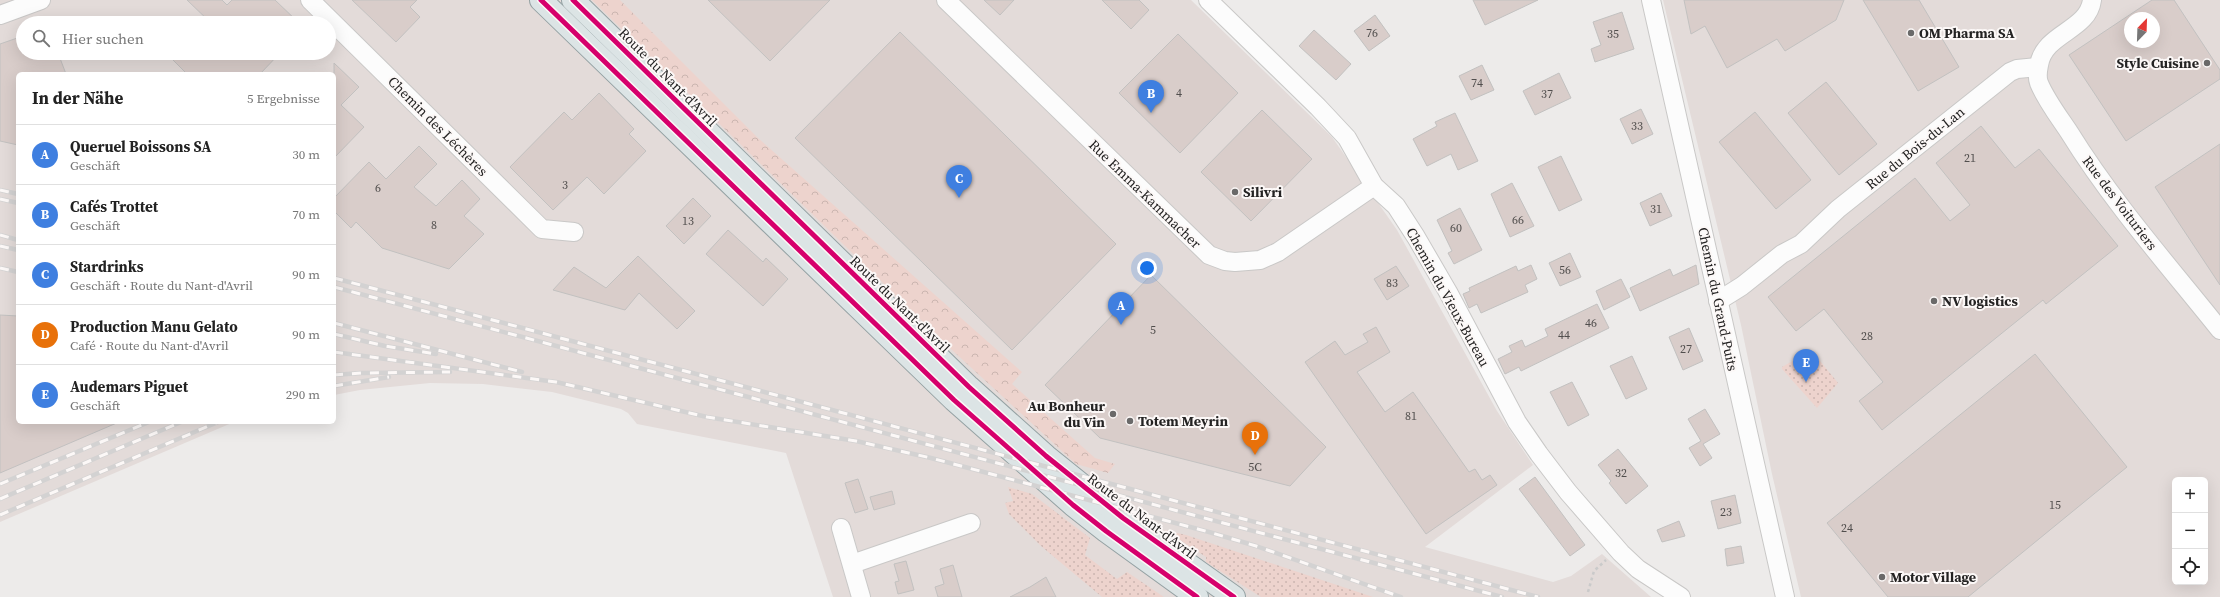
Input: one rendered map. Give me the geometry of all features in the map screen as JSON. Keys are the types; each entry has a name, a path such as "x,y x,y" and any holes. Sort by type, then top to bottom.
{"main road":[{"path":"541,0 851,302 970,415 1036,474 1106,532 1197,597"},
{"name":"Route du Nant-d'Avril","path":"573,0 969,387 1046,456 1122,518 1234,597"}],"street":[{"path":"0,15 41,0"},
{"name":"Chemin des Léchères","path":"310,0 326,16"},
{"name":"Rue Emma-Kammacher","path":"946,0 1209,255 1225,261 1243,263 1260,260 1278,252 1374,186"},
{"name":"Chemin du Vieux-Bureau","path":"1208,0 1332,121 1347,138 1374,186 1396,206 1405,220 1448,292 1517,422 1568,492 1621,553 1638,569 1681,597"},
{"name":"Chemin du Grand-Puits","path":"1651,0 1690,177 1698,203 1718,301 1785,597"},
{"path":"2038,67 2040,59 2049,44 2087,15 2096,0"},
{"name":"Chemin des Léchères","path":"336,26 542,229 574,232"},
{"name":"Rue du Bois-du-Lan","path":"1718,301 1742,286 1782,254 1801,244 1838,209 2010,72 2038,67"},
{"name":"Rue des Voituriers","path":"2038,67 2039,82 2084,157 2131,220 2220,330"},
{"path":"852,564 971,523"},
{"path":"841,528 861,597"}],"path":[{"path":"1588,592 1594,571 1611,556"}],"shaded area":[{"path":"0,0 1191,0 1332,137 1397,230 1497,411 1533,465 1425,547 1553,582 1571,576 1602,554 1651,597 833,597 786,453 637,424 628,413 621,409 552,392 483,384 430,383 360,390 336,395 336,72 16,72 16,424 229,424 0,522"},
{"path":"1663,0 2220,0 2220,597 1801,597 1772,474 1741,325"}],"green space":[{"path":"592,0 620,0 758,138 1022,372 1012,384 1095,458 1115,464 1108,473 1076,464 952,350"},
{"path":"1812,351 1838,383 1817,408 1782,369 1782,367"},
{"path":"1008,487 1032,494 1090,538 1085,555 1117,579 1127,572 1164,597 1102,597 1041,546 1009,514 1005,503 1013,501"},
{"path":"1165,530 1186,535 1373,597 1261,597 1206,562 1206,557"}],"building":[{"path":"187,0 222,0 227,5 232,0 275,0 292,16 204,16"},
{"path":"352,0 417,0 410,7 420,17 396,42"},
{"path":"708,0 830,0 770,61"},
{"path":"984,0 1014,0 1000,15"},
{"path":"1102,0 1139,0 1149,10 1131,29"},
{"path":"1473,0 1538,0 1485,25"},
{"path":"1684,0 1844,0 1836,20 1785,51 1777,39 1727,68 1705,26 1691,34"},
{"name":"OM Pharma SA","path":"1863,0 1919,0 1959,67 1918,91"},
{"path":"2152,0 2174,0 2220,70 2220,79 2126,141 2069,55 2124,19 2124,48 2160,48 2160,12 2134,12"},
{"path":"1622,12 1634,49 1595,62 1591,49 1601,45 1593,22"},
{"path":"1375,15 1390,36 1369,51 1354,31"},
{"path":"1314,30 1351,64 1336,80 1299,46"},
{"path":"900,32 1116,244 1012,350 795,138"},
{"path":"1178,34 1238,93 1180,153 1119,93"},
{"path":"16,38 16,60 61,60 65,72 16,72 16,145 0,141 0,44"},
{"path":"173,60 273,60 262,72 185,72"},
{"path":"334,63 359,87 341,105 364,127 336,156 336,72 334,72"},
{"path":"1482,65 1494,90 1471,100 1459,76"},
{"path":"1559,73 1571,98 1535,115 1523,91"},
{"path":"1826,82 1877,144 1839,175 1788,113"},
{"path":"599,93 634,129 629,134 646,151 604,194 587,177 553,210 510,167 564,112 572,120"},
{"path":"1641,109 1653,134 1632,144 1620,119"},
{"path":"1262,110 1312,159 1251,221 1201,172"},
{"path":"1755,112 1811,180 1776,209 1719,142"},
{"path":"1455,113 1478,161 1458,170 1451,154 1427,166 1413,139 1437,126 1435,122"},
{"name":"NV logistics","path":"1981,126 2015,168 2039,149 2118,246 2046,304 2043,300 1882,430 1859,401 1883,382 1824,309 1796,331 1768,297 1915,178 1950,221 1970,205 1936,163"},
{"path":"2220,144 2220,285 2155,187"},
{"path":"419,146 437,164 414,187 436,206 462,180 480,199 464,216 484,234 449,269 382,248 356,222 351,228 336,213 336,196 369,162 386,179"},
{"path":"1561,156 1582,200 1559,211 1538,167"},
{"path":"1512,183 1534,226 1510,237 1491,194"},
{"path":"1661,193 1672,216 1650,226 1640,203"},
{"path":"693,198 711,216 684,244 666,226"},
{"path":"1460,208 1482,250 1454,264 1448,253 1452,251 1437,220"},
{"path":"728,230 763,262 766,258 788,279 763,306 706,254"},
{"path":"1570,253 1581,277 1560,286 1549,263"},
{"path":"638,256 695,311 677,329 639,293 625,310 553,290 574,267 606,288"},
{"path":"1531,265 1537,279 1525,285 1528,292 1481,313 1477,304 1469,308 1463,294 1470,291 1469,288 1516,266 1518,271"},
{"path":"1696,265 1699,284 1640,311 1630,288 1670,269 1673,276"},
{"path":"1396,266 1409,286 1387,300 1374,279"},
{"path":"1151,275 1326,447 1290,486 1100,438 1045,385"},
{"path":"1621,279 1630,297 1604,310 1596,291"},
{"path":"1597,304 1609,328 1521,371 1519,367 1505,374 1498,359 1512,352 1509,346 1522,340 1525,347 1548,336 1545,329"},
{"path":"0,315 16,316 16,424 114,424 0,473"},
{"path":"1376,327 1390,352 1357,372 1385,412 1413,392 1469,472 1475,469 1482,480 1490,475 1497,485 1426,534 1305,362 1335,341 1345,355 1368,342 1363,334"},
{"path":"1689,328 1703,361 1683,370 1669,337"},
{"path":"2035,354 2127,467 1968,597 1888,597 1827,523"},
{"path":"1632,356 1647,389 1626,399 1610,366"},
{"path":"1572,382 1589,415 1568,426 1550,392"},
{"path":"1705,409 1720,434 1703,444 1712,458 1700,466 1689,448 1701,441 1688,419"},
{"path":"1618,449 1648,486 1626,504 1609,483 1611,481 1598,465"},
{"path":"1535,477 1585,545 1570,556 1519,489"},
{"path":"858,479 868,509 855,513 845,483"},
{"path":"892,491 895,504 874,510 870,497"},
{"path":"1735,495 1741,523 1718,529 1711,501"},
{"path":"1679,521 1685,536 1662,542 1657,530"},
{"path":"1741,546 1744,563 1727,566 1725,549"},
{"path":"906,561 914,590 898,594 895,582 899,581 894,564"},
{"path":"953,565 962,597 938,597 935,587 944,584 940,569"},
{"path":"1046,577 1056,597 1010,597 1030,587"}],"railway":[{"path":"0,190 16,194"},
{"path":"0,199 16,203"},
{"path":"0,235 16,239"},
{"path":"0,246 16,250"},
{"path":"0,268 16,272"},
{"path":"336,279 1538,597"},
{"path":"336,288 1502,597"},
{"path":"336,324 522,372"},
{"path":"336,334 385,346 436,354"},
{"path":"336,352 556,382 707,417 856,441 931,458 1209,532 1256,546 1401,597"},
{"path":"336,375 361,373 450,372"},
{"path":"336,386 389,377"},
{"path":"0,484 144,424"},
{"path":"0,499 176,424"},
{"path":"0,515 213,424"}],"cycle path":[{"path":"541,0 954,400 1073,505 1106,531 1197,597"},
{"path":"573,0 969,387 1046,456 1123,518 1234,597"}],"place":[{"name":"OM Pharma SA","path":"1911,33"},
{"name":"Style Cuisine","path":"2207,63"},
{"name":"Cafés Trottet","path":"1151,113"},
{"name":"Silivri","path":"1235,192"},
{"name":"Stardrinks","path":"959,198"},
{"name":"NV logistics","path":"1934,301"},
{"name":"Queruel Boissons SA","path":"1121,325"},
{"name":"Audemars Piguet","path":"1806,382"},
{"name":"Au Bonheur du Vin","path":"1113,414"},
{"name":"Totem Meyrin","path":"1130,421"},
{"name":"Production Manu Gelato","path":"1255,455"},
{"name":"Motor Village","path":"1882,577"}]}
